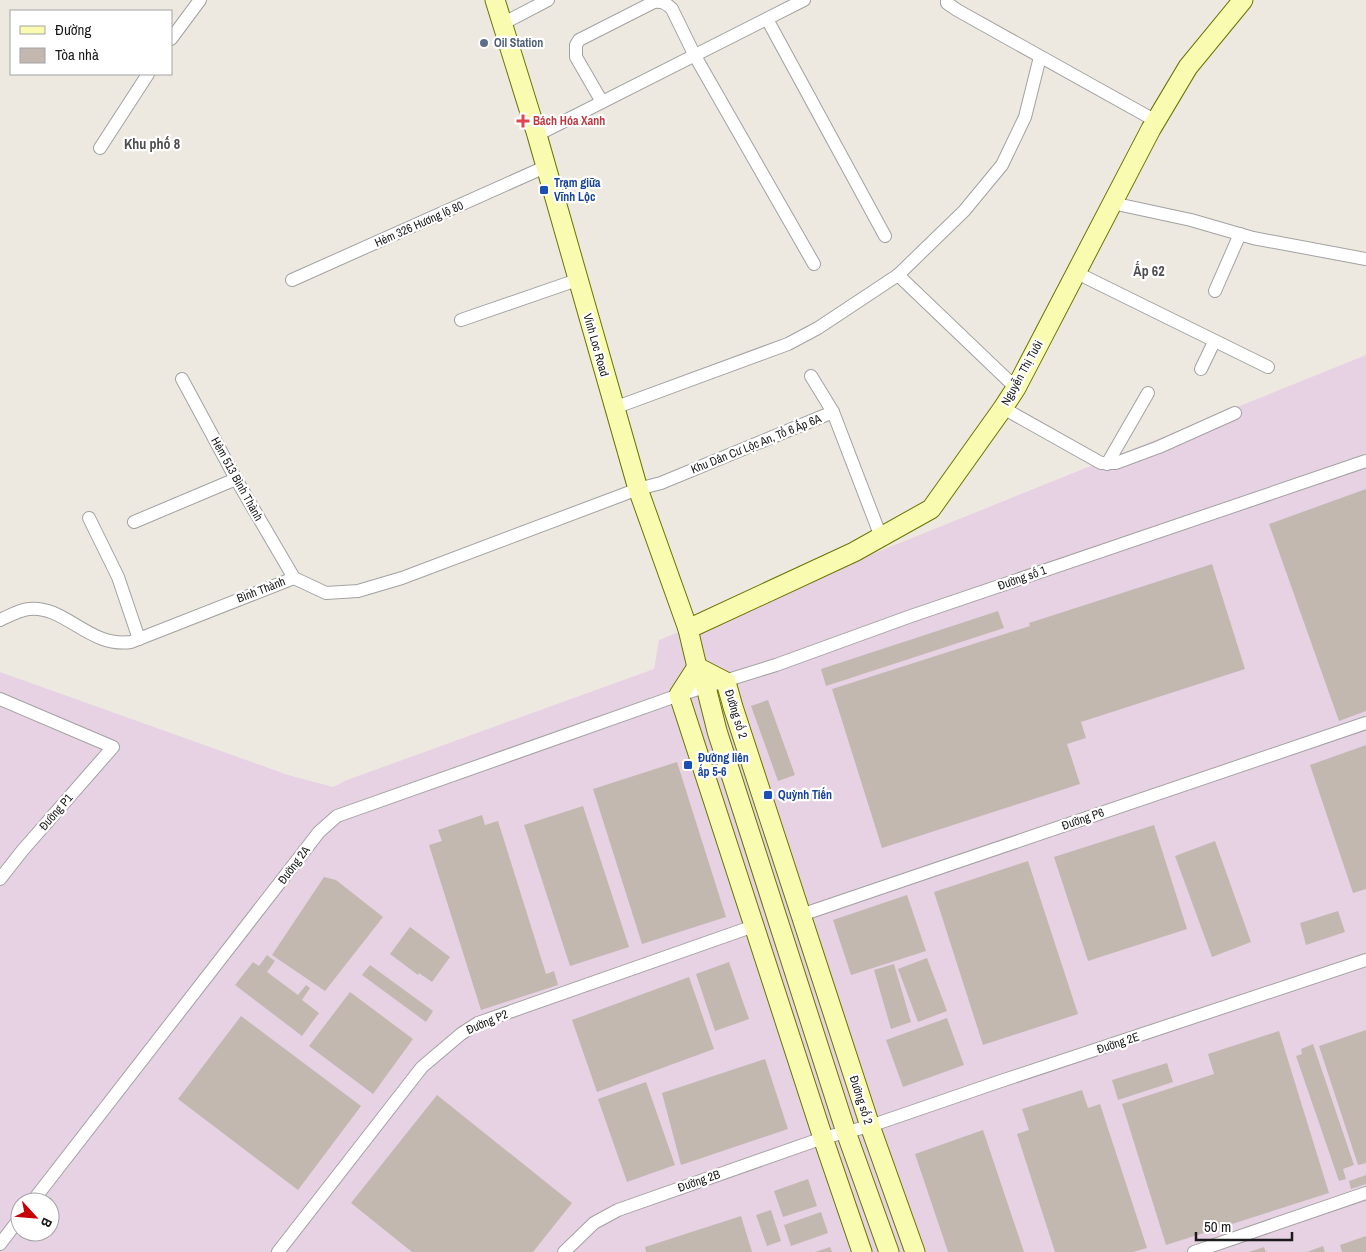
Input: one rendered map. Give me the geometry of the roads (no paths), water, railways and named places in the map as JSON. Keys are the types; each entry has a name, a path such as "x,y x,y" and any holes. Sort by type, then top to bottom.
{"main road":[{"name":"Vinh Loc Road","path":"495,0 537,135 638,489 688,629 697,667 706,688"},
{"name":"Nguyễn Thị Tuôi","path":"688,629 854,552 931,509 1016,388 1156,120 1188,67 1243,0"},
{"name":"Đường số 2","path":"697,667 726,682 870,1126 915,1252"},
{"path":"697,667 679,696 862,1252"},
{"name":"Đường số 2","path":"706,688 717,730 846,1132 889,1252"}],"street":[{"path":"172,38 200,0"},
{"path":"502,24 548,0"},
{"path":"537,135 804,0"},
{"path":"946,0 957,10 1156,120"},
{"path":"602,102 576,57 576,45 579,40 654,2 666,3 672,9 695,56 814,264"},
{"path":"767,19 886,236"},
{"path":"614,408 788,344 818,328 898,275 964,211 1002,164 1025,117 1040,57"},
{"path":"100,148 147,75"},
{"name":"Hẻm 326 Hương lộ 80","path":"292,280 545,167"},
{"path":"1112,203 1191,220 1253,238 1366,259"},
{"path":"1215,291 1240,234"},
{"path":"1076,273 1268,367"},
{"path":"898,275 1016,388"},
{"path":"461,320 577,280"},
{"path":"1200,369 1214,342"},
{"path":"811,376 833,412"},
{"name":"Hẻm 513 Bình Thành","path":"182,379 236,479 294,578"},
{"path":"1108,464 1148,393"},
{"path":"1003,408 1067,445 1102,463 1108,464 1116,463 1159,447 1235,413"},
{"name":"Khu Dân Cư Lộc An, Tổ 6 Ấp 6A","path":"638,489 661,484 833,412 881,537"},
{"name":"Đường số 1","path":"679,696 726,682 920,613 1366,461"},
{"path":"134,522 236,479"},
{"name":"Bình Thành","path":"0,620 22,610 38,609 47,611 107,642 122,644 294,578 326,593 358,591 402,578 638,489"},
{"path":"89,518 118,576 139,639"},
{"name":"Đường 2A","path":"40,1192 319,832 337,816 679,696"},
{"name":"Đường P1","path":"0,699 113,747 0,879"},
{"name":"Đường P6","path":"801,915 1366,723"},
{"name":"Đường P2","path":"278,1252 422,1066 461,1034 478,1023 754,926"},
{"name":"Đường 2E","path":"846,1132 870,1126 1366,960"},
{"name":"Đường 2B","path":"564,1252 594,1223 618,1210 823,1138 846,1132"},
{"path":"1194,1252 1366,1193"},
{"path":"0,1244 10,1231"}],"place":[{"name":"Oil Station","path":"484,43"},
{"name":"Bách Hóa Xanh","path":"523,121"},
{"name":"Trạm giữa Vĩnh Lộc","path":"544,190"},
{"name":"Đường liên ấp 5-6","path":"688,765"},
{"name":"Quỳnh Tiến","path":"768,795"}],"district":[{"name":"Khu phố 8","path":"152,144"},
{"name":"Ấp 62","path":"1149,271"}]}
